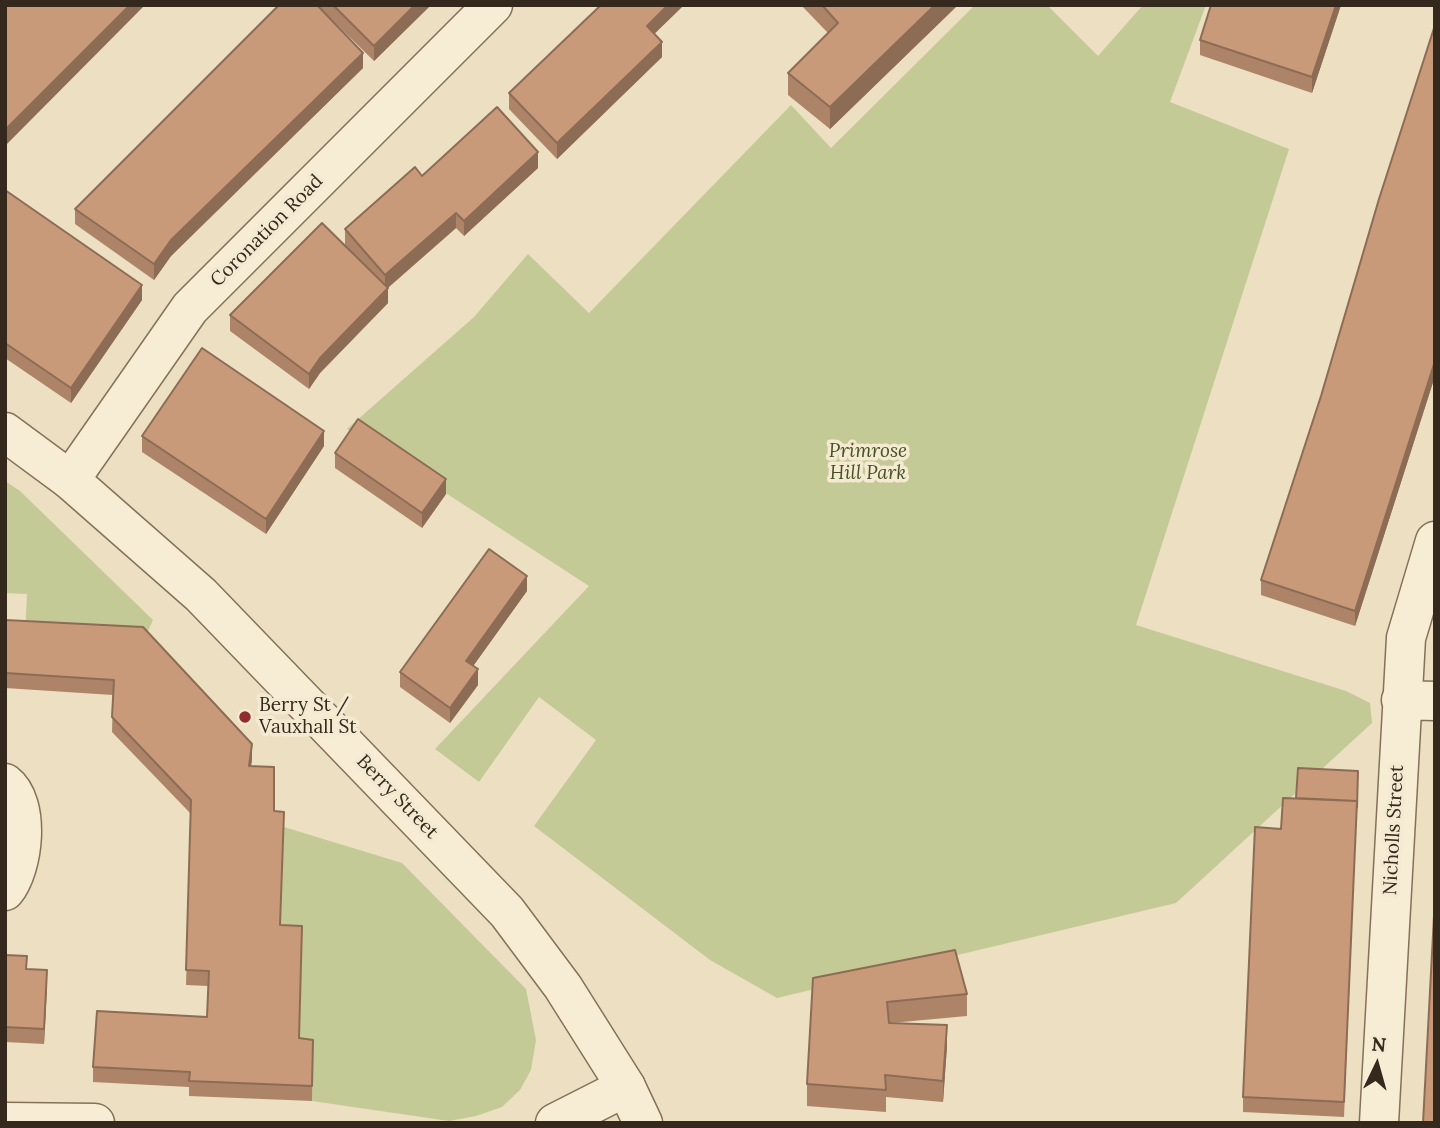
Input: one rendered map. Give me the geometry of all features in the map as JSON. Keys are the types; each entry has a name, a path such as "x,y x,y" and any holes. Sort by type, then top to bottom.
{"street":[{"name":"Coronation Road","path":"69,480 190,308 493,5"},
{"name":"Berry Street","path":"5,432 69,480 201,595 507,912 563,987 626,1087 643,1123"},
{"name":"Nicholls Street","path":"1379,1123 1418,700 1406,638 1435,541"},
{"path":"5,783 19,801 22,820 18,864 12,882 5,891"},
{"path":"555,1123 626,1087"},
{"path":"5,1122 95,1123"}],"green space":[{"name":"Primrose Hill Park","path":"975,5 1047,5 1098,56 1143,5 1206,5 1170,102 1289,149 1136,625 1346,691 1370,703 1372,723 1176,903 777,998 710,960 534,826 596,740 539,697 479,782 435,749 589,586 347,429 474,317 528,254 589,313 791,105 831,148"},
{"path":"5,481 20,491 153,620 143,642 25,636 27,594 5,593"},
{"path":"284,827 402,863 526,989 536,1040 531,1070 520,1090 502,1107 449,1121 312,1101 313,1055 299,1054 302,942 280,940"}],"building":[{"path":"5,5 130,5 5,130"},
{"path":"279,5 317,5 363,53 171,240 154,264 75,209"},
{"path":"333,5 415,5 374,46"},
{"path":"601,5 668,5 647,26 662,42 557,143 509,93"},
{"path":"822,5 935,5 830,107 788,73 838,23"},
{"path":"1211,5 1336,5 1312,77 1200,40"},
{"path":"1435,25 1435,361 1355,611 1261,580 1321,396 1379,199"},
{"path":"497,107 538,152 464,221 456,213 385,275 345,229 415,167 422,176"},
{"path":"5,190 142,285 71,388 5,343"},
{"path":"322,223 388,288 320,358 309,374 230,315"},
{"path":"202,348 324,431 266,519 142,436"},
{"path":"358,419 446,479 422,513 335,453"},
{"path":"489,549 527,576 466,661 478,669 450,708 400,672"},
{"path":"5,620 143,627 252,744 249,766 274,767 274,811 284,812 280,925 302,926 299,1038 313,1040 312,1086 189,1081 190,1072 93,1067 97,1011 207,1017 209,971 186,970 191,800 112,717 114,680 5,673"},
{"path":"1298,768 1358,771 1357,808 1357,801 1296,798"},
{"path":"1283,798 1357,801 1344,1102 1243,1097 1255,827 1281,829"},
{"path":"1435,897 1435,1123 1423,1123"},
{"path":"955,950 967,994 887,1002 889,1023 947,1025 943,1081 885,1075 886,1090 807,1084 813,978"},
{"path":"5,955 27,956 26,969 47,970 44,1029 5,1027"}],"place":[{"name":"Berry St / Vauxhall St","path":"245,717"}]}
